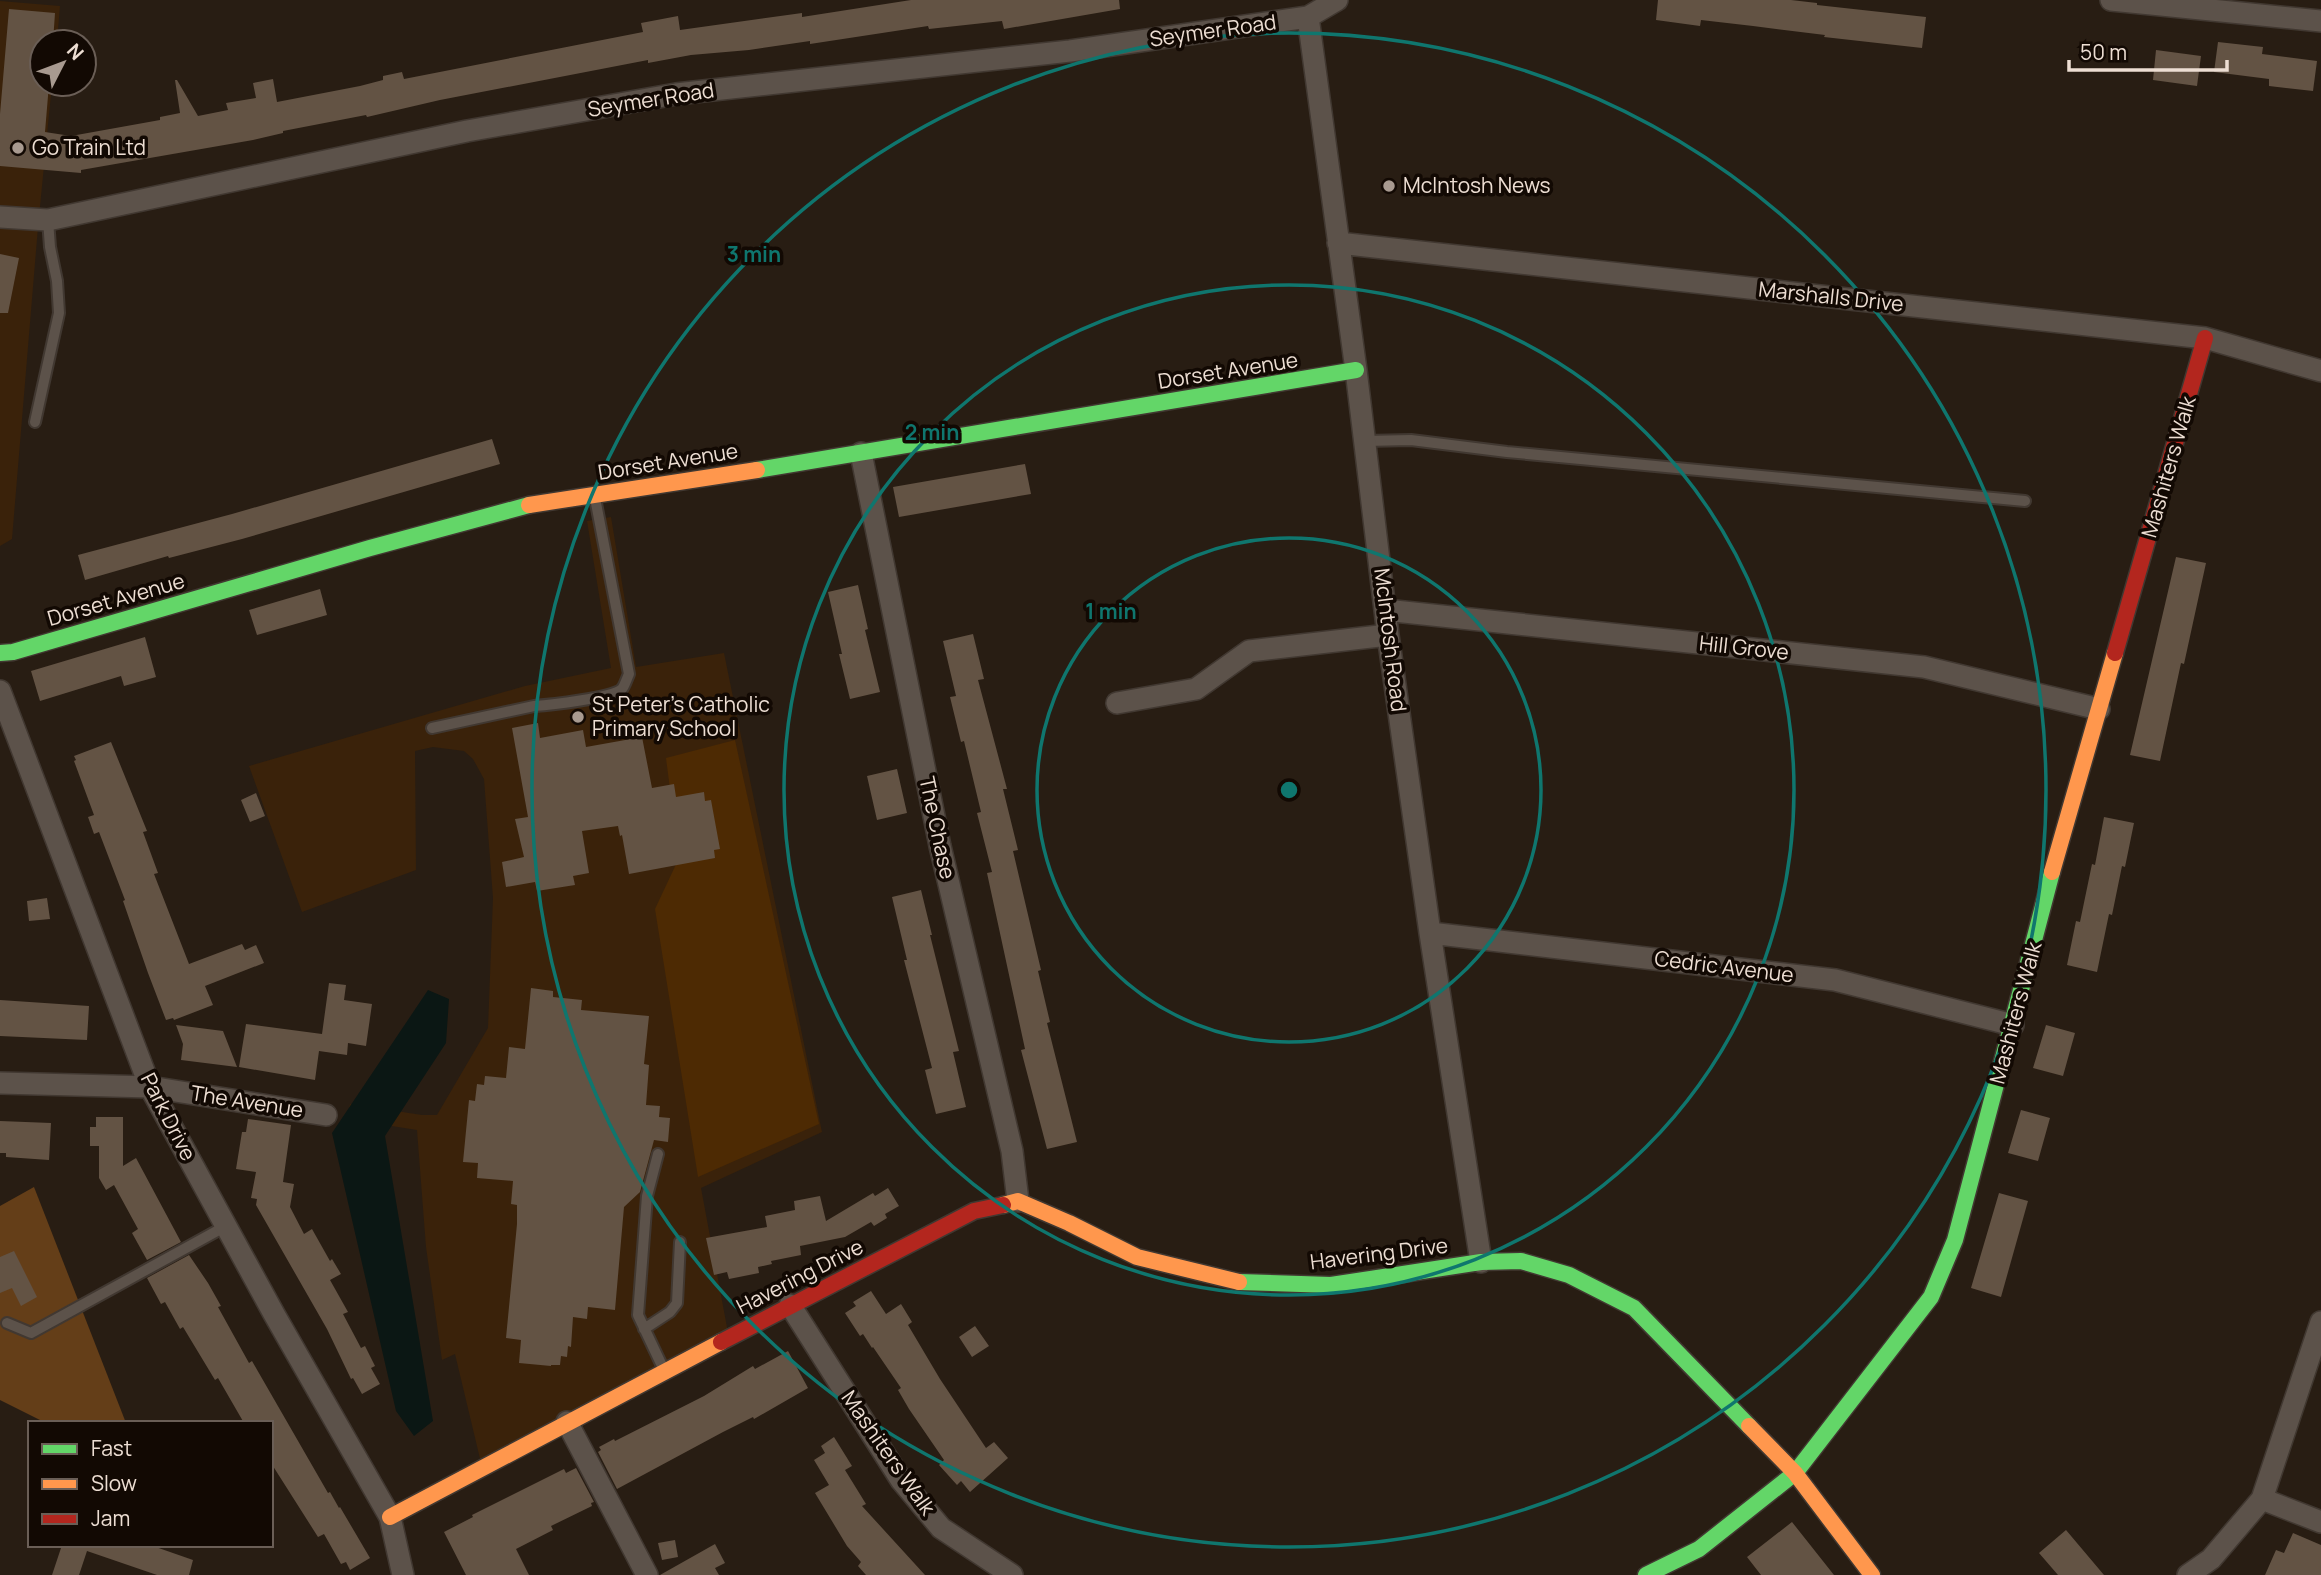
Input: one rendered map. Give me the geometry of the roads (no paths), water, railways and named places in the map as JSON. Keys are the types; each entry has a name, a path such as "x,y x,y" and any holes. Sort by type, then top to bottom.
{"street":[{"path":"1308,17 1337,0"},
{"path":"2111,0 2321,21"},
{"name":"Seymer Road","path":"0,217 48,220 467,131 676,94 1070,51 1308,17"},
{"name":"McIntosh Road","path":"1308,17 1356,370 1388,635 1430,933 1481,1262"},
{"name":"Marshalls Drive","path":"1338,243 2205,338 2321,371"},
{"name":"Mashiters Walk","path":"1646,1575 1699,1549 1796,1473 1931,1297 1955,1240 2050,880 2205,338"},
{"name":"Dorset Avenue","path":"0,653 26,648 370,548 531,505 1356,370"},
{"name":"The Chase","path":"861,453 940,846 1012,1151 1018,1201"},
{"name":"Hill Grove","path":"1385,610 1924,667 2099,709"},
{"path":"1117,703 1196,690 1249,651 1388,635"},
{"name":"Park Drive","path":"0,691 150,1087 274,1314 390,1517 403,1575"},
{"name":"Cedric Avenue","path":"1430,933 1835,980 2013,1025"},
{"name":"The Avenue","path":"0,1083 150,1087 326,1115"},
{"name":"Havering Drive","path":"390,1517 790,1305 974,1211 1018,1201 1137,1257 1238,1282 1331,1285 1481,1262 1521,1261 1569,1275 1634,1308 1796,1473 1872,1575"},
{"name":"Mashiters Walk","path":"790,1305 901,1480 942,1528 1012,1575"},
{"path":"2188,1575 2211,1559 2262,1499 2321,1322"},
{"path":"567,1422 647,1575"},
{"path":"2262,1499 2321,1522"}],"lane":[{"path":"35,422 59,313 48,220"},
{"path":"1365,441 1436,442 1507,452 2025,500"},
{"path":"432,728 534,706 613,694 623,688 629,674 594,496"},
{"path":"658,1154 647,1196 638,1315 665,1372"},
{"path":"7,1323 31,1333 226,1226"},
{"path":"644,1329 670,1312 677,1303 680,1242"}],"place":[{"name":"Go Train Ltd","path":"18,148"},
{"name":"McIntosh News","path":"1389,186"},
{"name":"St Peter's Catholic Primary School","path":"578,717"}]}
